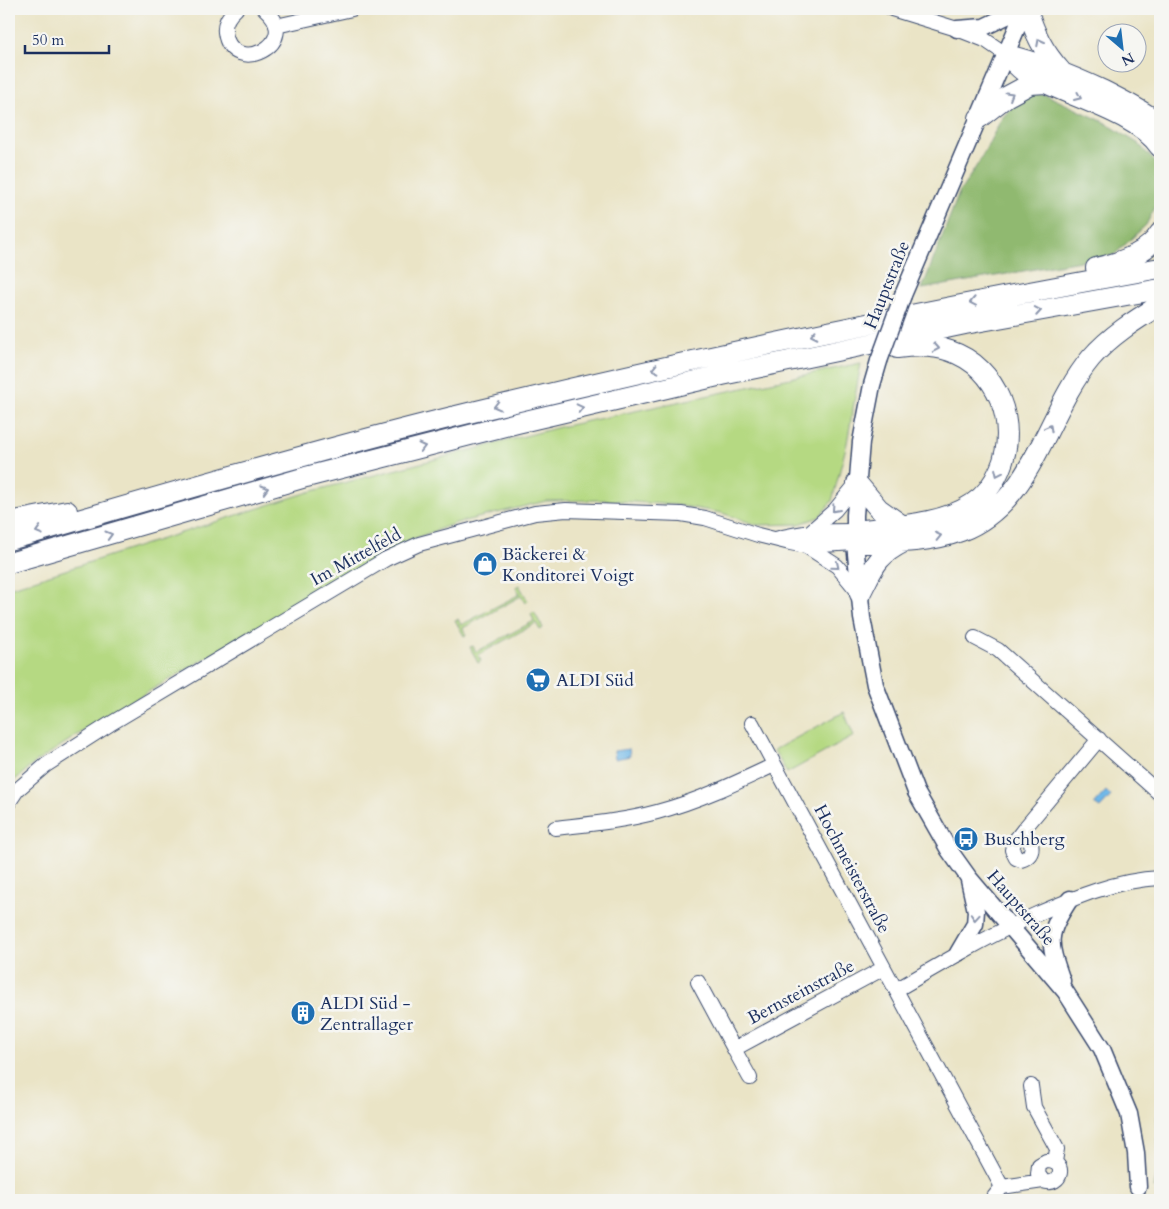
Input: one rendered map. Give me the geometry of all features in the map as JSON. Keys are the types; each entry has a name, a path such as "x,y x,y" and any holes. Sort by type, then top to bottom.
{"highway":[{"path":"1026,9 1032,27 1047,56 1053,77 1141,128 1160,147"},
{"path":"1007,55 1024,72 1053,77 1133,106 1160,124"},
{"path":"979,118 1006,97 1030,84 1053,77"},
{"path":"1021,293 1048,278 1116,264 1140,251 1160,233"},
{"path":"9,540 170,493 501,405 719,354 1021,293 1160,268"},
{"path":"9,563 306,477 517,423 713,377 965,324 1160,290"},
{"path":"855,537 902,533 936,537 961,531 1001,505 1014,490 1028,468 1070,388 1091,359 1112,338 1160,305"},
{"path":"836,351 855,354 909,346 930,347 950,351 969,361 987,377 999,396 1006,416 1008,438 1005,458 988,490 973,504 954,514 933,520 902,533 875,564 860,594"},
{"path":"857,483 902,533"},
{"path":"9,522 170,493"},
{"path":"9,570 63,548"}],"main road":[{"path":"957,29 984,28 1017,9"},
{"name":"Hauptstraße","path":"1026,9 903,295 879,361 861,442 857,483 855,537 862,618 875,685 916,792 949,850 969,878 1065,990 1102,1049 1129,1114 1136,1153 1138,1187"},
{"path":"958,953 975,924 976,911 969,878"},
{"path":"1065,990 1052,951 1051,938 1056,921 1070,900"}],"street":[{"path":"236,9 230,15 225,30 230,45 243,54 252,55 267,49 276,34 274,19 265,9"},
{"path":"276,26 352,9"},
{"path":"892,9 957,29 985,40 1007,55"},
{"path":"811,531 835,510 857,483"},
{"name":"Im Mittelfeld","path":"9,802 17,790 46,765 110,724 386,559 418,544 535,513 566,510 681,514 705,518 758,535 806,546 855,537"},
{"name":"Im Mittelfeld","path":"776,539 811,531 855,537"},
{"path":"806,546 838,566 860,594"},
{"path":"975,638 998,650 1160,794"},
{"name":"Hochmeisterstraße","path":"752,723 896,990 998,1192 1043,1181 1038,1174 1040,1166 1046,1160 1055,1162 1057,1149 1034,1107 1031,1086"},
{"path":"1024,829 1099,739"},
{"path":"555,828 601,823 656,813 720,791 774,765"},
{"path":"896,990 958,953 1010,926 1070,900 1119,884 1160,878"},
{"name":"Bernsteinstraße","path":"734,1049 884,968"},
{"path":"698,982 750,1078"}],"green space":[{"path":"1030,94 1044,94 1104,122 1139,144 1160,168 1160,198 1146,225 1114,255 922,289 959,193 979,162 1002,118 1016,103"},
{"path":"861,363 847,443 832,501 819,517 799,524 757,525 722,513 676,505 604,500 546,501 456,523 410,540 382,555 105,717 36,762 9,785 9,588 309,492 560,427"},
{"path":"519,585 528,601 525,603 521,596 463,628 466,635 464,636 455,620 458,619 461,625 520,594 516,587"},
{"path":"534,612 543,628 540,630 536,623 478,655 481,661 478,663 470,647 473,646 476,652 534,621 531,614"},
{"path":"844,712 854,736 787,773 774,750"},
{"path":"1160,1109 1160,1185 1154,1188 1159,1161 1157,1117"}],"water":[{"path":"629,749 630,756 615,759 614,751"},
{"path":"1106,791 1111,796 1100,808 1094,804"}],"tunnel":[{"path":"1138,1187 1138,1200"}],"railway":[{"path":"1137,1200 1160,1199"}],"place":[{"name":"Bäckerei & Konditorei Voigt","path":"485,564"},
{"name":"ALDI Süd","path":"538,680"},
{"name":"Buschberg","path":"966,839"},
{"name":"ALDI Süd - Zentrallager","path":"303,1013"}]}
